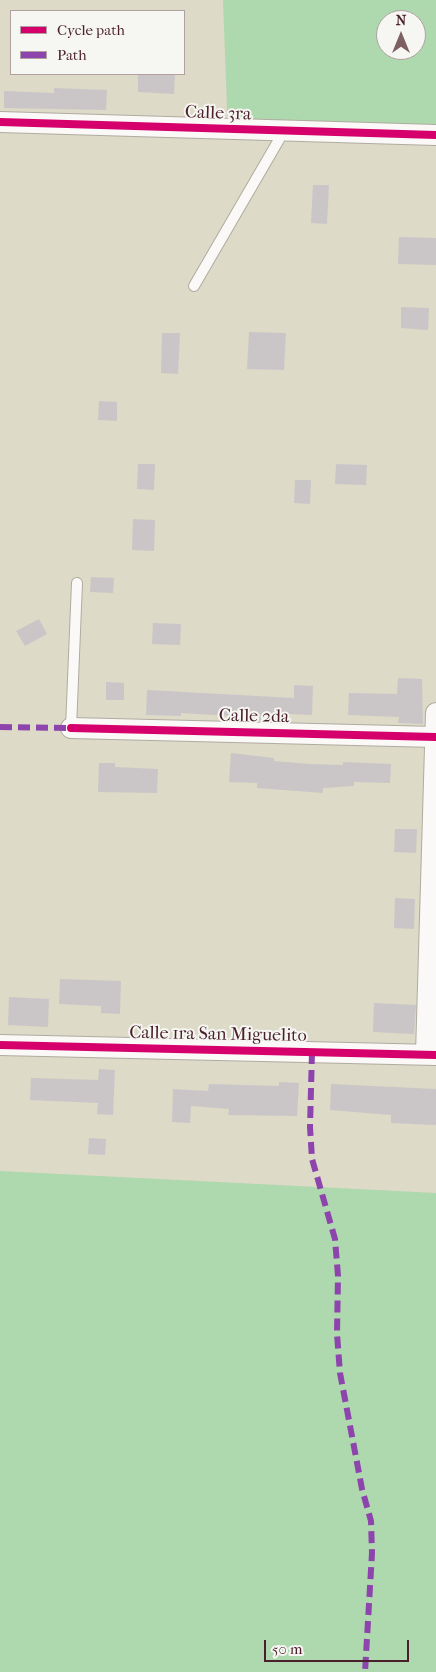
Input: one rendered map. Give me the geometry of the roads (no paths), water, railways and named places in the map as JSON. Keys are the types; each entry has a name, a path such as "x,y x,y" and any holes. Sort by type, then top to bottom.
{"street":[{"name":"Calle 3ra","path":"0,122 436,135"},
{"path":"431,1055 436,713"},
{"name":"Calle 2da","path":"70,728 436,736"},
{"name":"Calle 1ra San Miguelito","path":"0,1045 431,1055"}],"lane":[{"path":"194,286 284,131"},
{"path":"70,728 77,583"}]}
